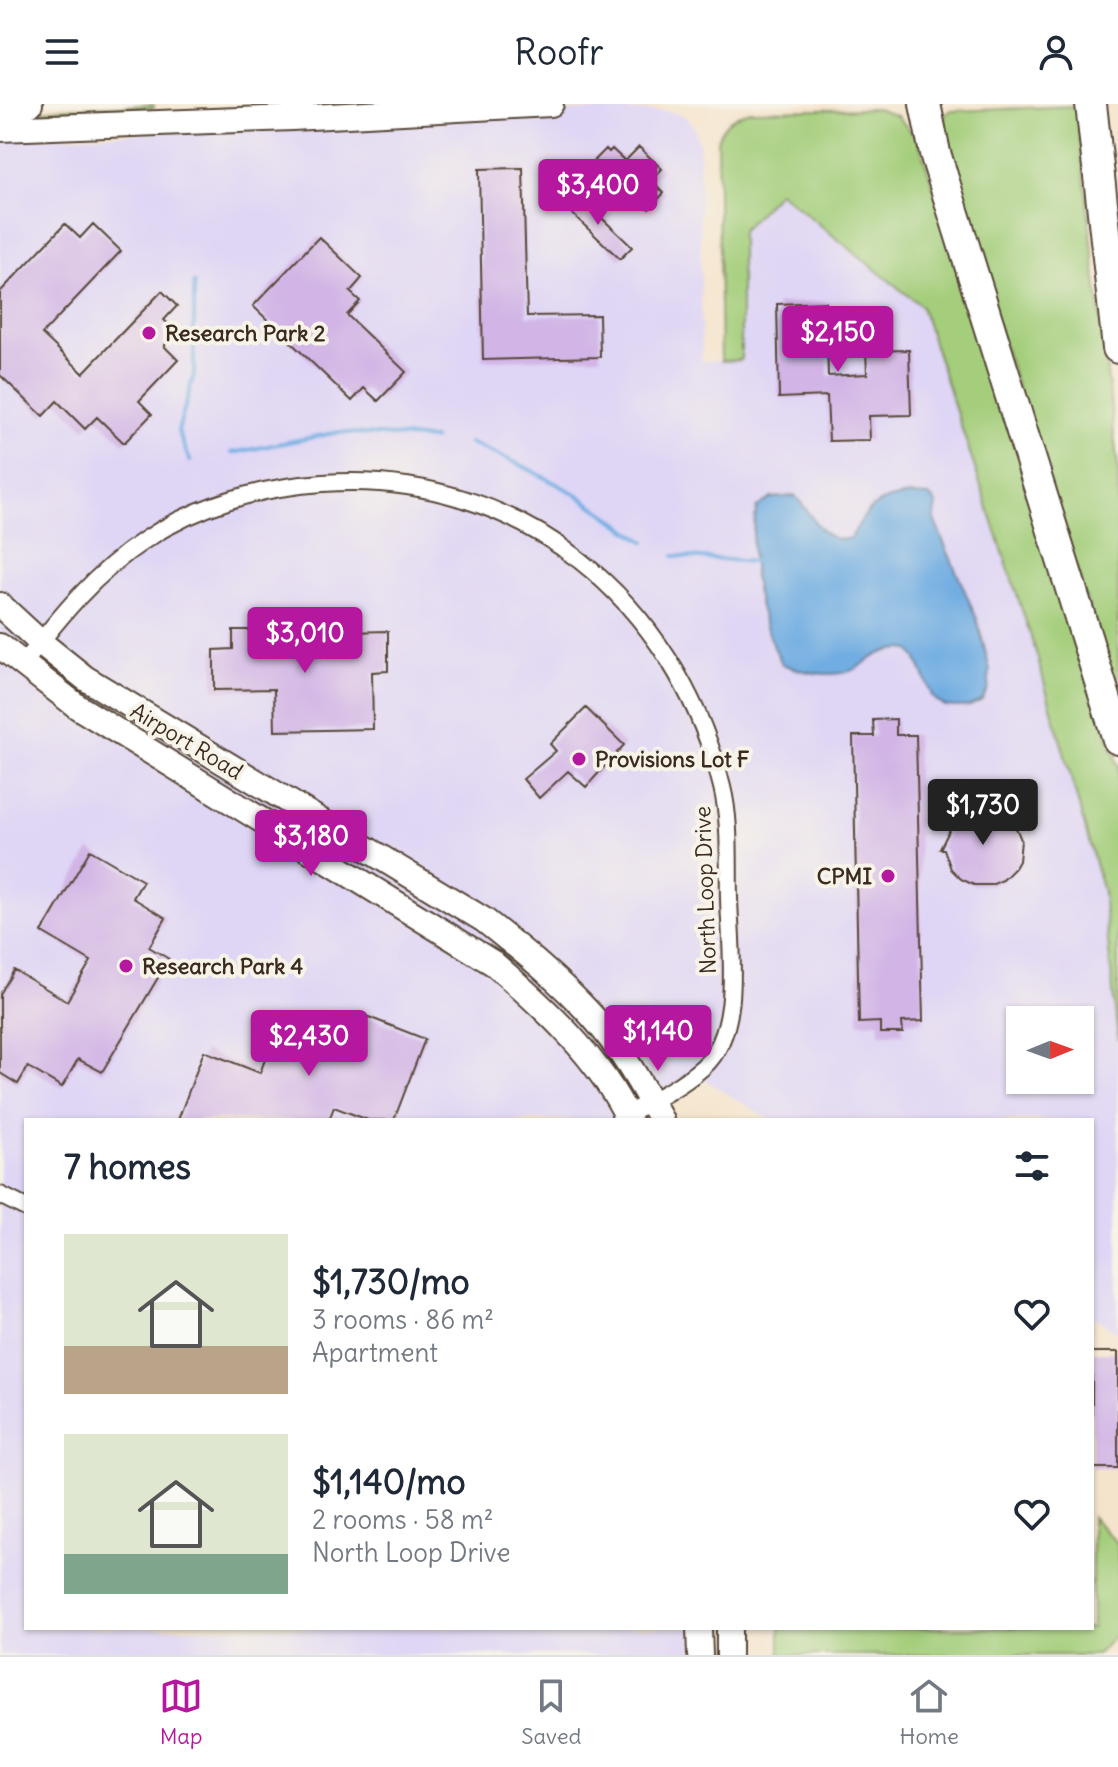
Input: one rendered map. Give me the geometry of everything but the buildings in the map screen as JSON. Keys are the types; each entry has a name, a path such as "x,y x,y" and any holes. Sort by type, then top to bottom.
{"highway":[{"path":"925,104 951,205 1118,739"},
{"path":"1091,104 1118,348"}],"main road":[{"path":"2,125 30,104"},
{"path":"2,125 292,118 551,104"},
{"name":"Airport Road","path":"0,605 85,678 484,920 533,959 592,1016 634,1073 656,1111"},
{"name":"Airport Road","path":"0,646 78,707 493,963 564,1029 602,1078 624,1118"},
{"path":"699,1630 700,1655"},
{"path":"729,1630 729,1655"}],"street":[{"name":"North Loop Drive","path":"23,665 77,596 145,540 227,501 301,484 374,482 443,492 509,515 598,573 634,611 678,673 713,756 726,809 731,996 726,1031 712,1057 656,1111 624,1118"},
{"path":"0,1195 24,1207"}],"shaded area":[{"path":"584,111 667,111 683,115 694,125 699,144 702,361 741,360 741,231 779,191 920,306 1035,649 1103,892 1118,1041 1118,1332 1094,1317 1094,1118 768,1118 695,1074 631,1118 24,1118 24,1630 693,1630 693,1655 0,1655 0,140"}],"green space":[{"path":"154,105 154,108 92,116 4,116 67,108"},
{"path":"1076,106 1118,468 1118,697 944,161 945,114 951,111"},
{"path":"877,109 897,116 918,139 1118,766 1118,1041 1103,892 1035,649 921,306 779,192 741,231 741,360 721,361 717,141 725,125 750,111"},
{"path":"1094,1519 1118,1544 1118,1633 1096,1655 780,1655 780,1630 1094,1630"}],"water":[{"path":"795,496 824,533 840,539 851,538 874,506 889,499 929,496 937,504 934,520 977,619 990,670 988,689 982,700 970,706 945,706 933,698 917,659 910,650 885,652 854,669 834,674 782,664 760,607 752,548 757,507 771,498"}],"waterway":[{"path":"190,461 178,431 194,375 194,283"},
{"path":"232,453 339,432 433,439"},
{"path":"469,443 519,464 576,494 645,542"},
{"path":"674,556 754,562"}],"place":[{"name":"Research Park 2","path":"149,333"},
{"name":"Provisions Lot F","path":"579,759"},
{"name":"CPMI","path":"888,876"},
{"name":"Research Park 4","path":"126,966"}]}
